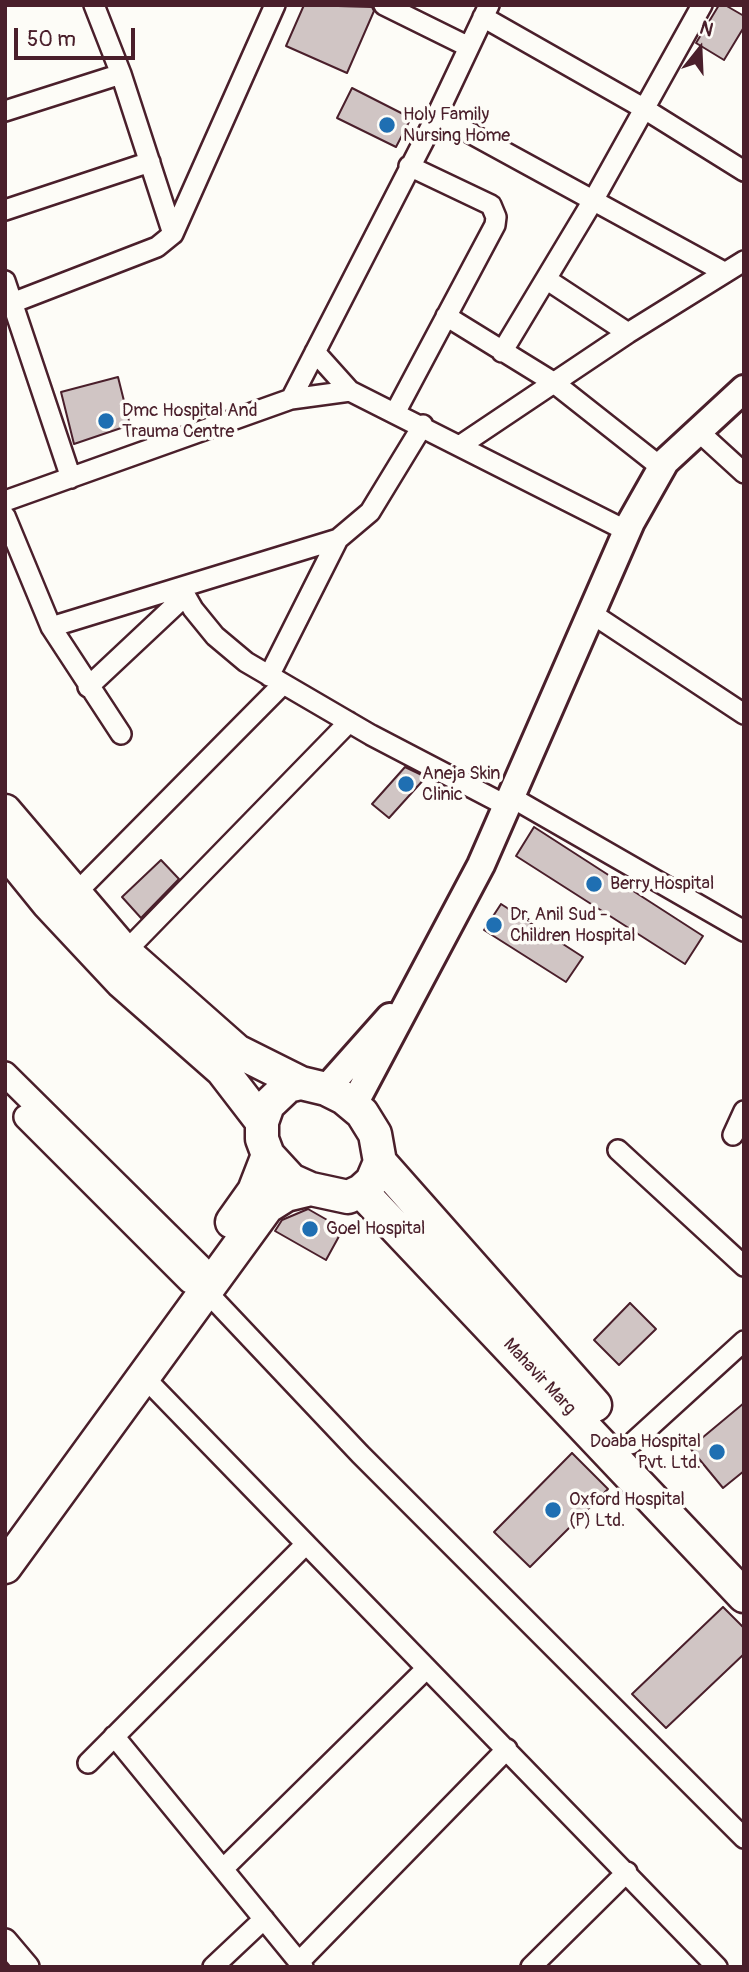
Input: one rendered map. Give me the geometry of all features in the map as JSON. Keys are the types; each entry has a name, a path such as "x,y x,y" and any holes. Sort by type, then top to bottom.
{"highway":[{"path":"5,811 125,952 237,1051 313,1086 362,1113 375,1134 380,1162 372,1181 361,1191 348,1197 311,1189 291,1180 268,1155 262,1139 262,1122 268,1105 276,1094 288,1086 313,1086"},
{"path":"5,850 48,904 122,982 222,1070 262,1122"},
{"path":"5,1567 143,1376 198,1279 254,1191 268,1155"},
{"name":"Mahavir Marg","path":"380,1162 631,1444 744,1564"},
{"path":"5,1538 198,1279 267,1207 286,1195 311,1189"},
{"name":"Mahavir Marg","path":"361,1191 744,1596"}],"main road":[{"path":"353,1106 481,865 627,531 662,468 744,389"},
{"path":"313,1086 418,985"}],"street":[{"path":"94,5 121,74 173,234"},
{"path":"12,303 157,247 173,234 275,5"},
{"path":"384,5 469,47"},
{"path":"502,352 594,199 702,5"},
{"path":"291,399 437,115 486,11 744,171"},
{"path":"5,111 121,74"},
{"path":"437,115 724,272"},
{"path":"5,210 150,162"},
{"path":"396,411 495,225 496,211 491,205 409,166"},
{"path":"461,445 628,333 744,261"},
{"path":"545,279 628,333"},
{"path":"5,281 71,478"},
{"path":"446,316 553,382 662,468"},
{"path":"315,352 350,391 396,411 627,531"},
{"path":"5,501 291,399 350,391"},
{"path":"51,627 183,592 338,539 370,512 423,425"},
{"path":"698,431 744,473"},
{"path":"5,516 51,627 121,734"},
{"path":"74,895 275,680 338,539"},
{"path":"183,592 215,636 275,680 349,722 509,802 744,931"},
{"path":"88,687 183,592"},
{"path":"591,613 744,714"},
{"path":"125,952 349,722"},
{"path":"5,1074 360,1454 744,1838"},
{"path":"5,1096 198,1279"},
{"path":"733,1135 744,1111"},
{"path":"618,1150 744,1266"},
{"path":"631,1444 744,1341"},
{"path":"143,1376 304,1545 390,1628 426,1669 717,1967"},
{"path":"88,1763 304,1545"},
{"path":"223,1868 426,1669"},
{"path":"114,1736 301,1964 507,1749"},
{"path":"531,1967 627,1872"},
{"path":"213,1967 264,1919"},
{"path":"5,1941 27,1967"}],"building":[{"path":"304,5 372,7 374,11 347,73 286,46"},
{"path":"719,5 725,5 744,16 744,27 724,60 696,43"},
{"path":"352,88 411,118 396,147 337,118"},
{"path":"118,377 130,425 74,444 61,392"},
{"path":"405,767 426,777 389,818 372,804"},
{"path":"534,827 703,936 685,964 516,856"},
{"path":"161,860 179,879 141,918 122,897"},
{"path":"501,904 583,957 566,982 484,930"},
{"path":"308,1209 343,1229 326,1260 275,1231 282,1220"},
{"path":"630,1303 656,1329 619,1365 594,1340"},
{"path":"744,1403 744,1471 723,1488 690,1448"},
{"path":"572,1453 608,1489 530,1567 494,1532"},
{"path":"723,1607 744,1628 744,1654 666,1728 632,1694"}],"place":[{"name":"Holy Family Nursing Home","path":"387,125"},
{"name":"Dmc Hospital And Trauma Centre","path":"106,421"},
{"name":"Aneja Skin Clinic","path":"406,784"},
{"name":"Berry Hospital","path":"594,884"},
{"name":"Dr. Anil Sud - Children Hospital","path":"494,925"},
{"name":"Goel Hospital","path":"310,1229"},
{"name":"Doaba Hospital Pvt. Ltd.","path":"717,1452"},
{"name":"Oxford Hospital (P) Ltd.","path":"553,1510"}]}
